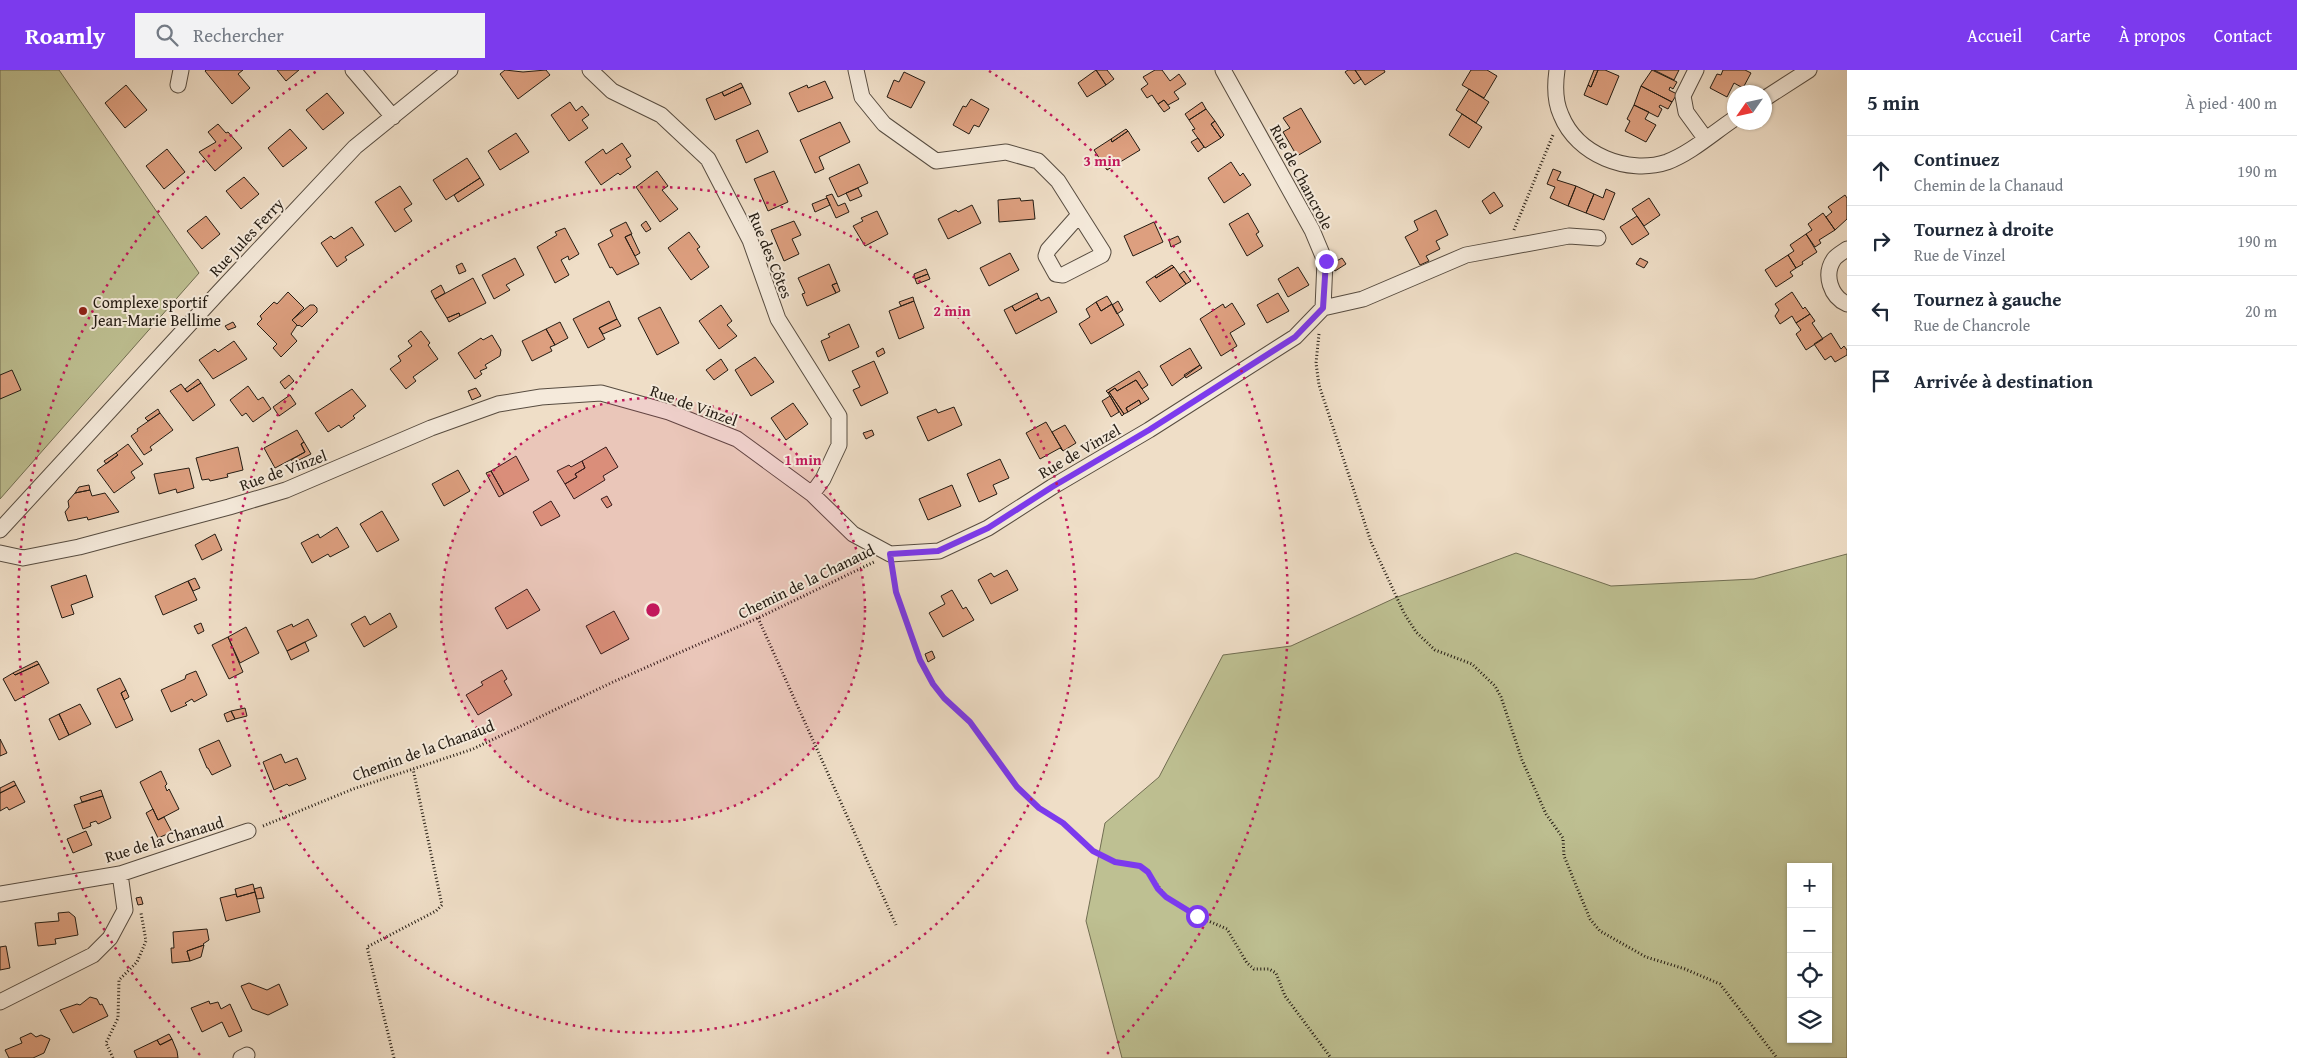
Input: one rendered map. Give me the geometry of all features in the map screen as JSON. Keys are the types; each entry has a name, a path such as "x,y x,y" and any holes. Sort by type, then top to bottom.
{"street":[{"path":"178,85 181,70"},
{"path":"352,70 393,117"},
{"name":"Rue Jules Ferry","path":"0,530 212,299 355,147 450,70"},
{"name":"Rue des Côtes","path":"590,70 612,91 661,115 708,159 750,240 778,319 839,416 839,445 823,479 812,494"},
{"path":"856,70 862,97 884,124 936,161 1006,152 1038,161 1058,182 1078,215"},
{"name":"Rue de Chancrole","path":"1223,70 1312,230 1326,261 1323,308"},
{"path":"1557,70 1556,93 1561,115 1576,136 1594,152 1616,163 1631,166 1649,166 1668,162 1727,124"},
{"path":"1696,70 1683,96 1686,112 1705,138"},
{"path":"1772,94 1809,70"},
{"path":"1323,308 1363,299 1466,254 1569,236 1598,238"},
{"path":"1847,249 1834,258 1829,272 1830,287 1839,301 1847,304"},
{"name":"Rue de Vinzel","path":"0,554 23,558 79,547 286,490 431,428 498,404 541,397 602,394 669,412 737,439 812,494 853,534 890,554 938,551 988,528 1052,487 1149,430 1295,337 1323,308"},
{"name":"Rue de la Chanaud","path":"0,894 120,874 248,831"},
{"path":"0,1002 93,955 110,938 125,910 120,874"}],"path":[{"path":"1507,246 1561,115"},
{"path":"1323,308 1316,362 1319,386 1371,542 1404,613 1416,632 1435,650 1472,664 1495,686 1501,696 1522,760 1546,814 1563,838 1564,856 1590,919 1600,931 1646,957 1686,969 1720,984 1777,1058"},
{"name":"Chemin de la Chanaud","path":"248,831 353,790 473,748 613,682 758,618 890,554 896,592 920,660 928,676 944,698 970,722 1017,787 1039,808 1063,823 1093,851 1115,862 1140,866 1148,872 1158,889 1166,897 1197,916 1227,929 1247,963 1254,969 1269,969 1276,973 1285,996 1331,1058"},
{"path":"758,618 896,925"},
{"path":"394,1058 367,947 424,918 442,905 413,769"},
{"path":"113,1058 106,1043 118,1018 119,980 137,962 146,941 140,910"}],"green space":[{"name":"Complexe sportif Jean-Marie Bellime","path":"0,70 59,70 199,273 0,499"},
{"path":"1516,553 1611,586 1754,579 1847,554 1847,1058 1122,1058 1086,921 1105,823 1159,777 1223,655 1291,646 1395,598"}],"building":[{"path":"206,70 243,70 238,74 250,88 232,104"},
{"path":"277,70 299,70 286,81"},
{"path":"505,70 523,72 546,70 550,75 518,99 500,74"},
{"path":"1096,70 1106,85 1087,97 1078,83"},
{"path":"1096,70 1107,70 1114,79 1106,85"},
{"path":"1155,70 1162,70 1170,81 1179,74 1186,84 1174,92 1179,99 1168,105 1164,100 1158,104 1152,95 1147,98 1141,89 1148,84 1143,77"},
{"path":"1355,70 1361,79 1354,84 1345,72"},
{"path":"1355,70 1384,70 1385,72 1365,85"},
{"path":"1471,70 1487,70 1497,76 1484,98 1462,85"},
{"path":"1594,70 1598,70 1591,87 1588,85"},
{"path":"1598,70 1605,70 1619,76 1607,105 1584,95 1588,85 1591,87"},
{"path":"1652,70 1677,82 1673,89 1670,87 1669,90 1677,94 1672,102 1641,86"},
{"path":"1654,70 1679,70 1674,80"},
{"path":"1723,70 1745,70 1751,73 1745,85 1734,83 1733,85 1727,85 1727,97 1710,88 1717,74 1721,75"},
{"path":"904,72 925,82 911,108 887,97 894,80 899,82"},
{"path":"825,81 833,98 798,112 789,93 807,85 808,88"},
{"path":"741,83 743,87 724,96 722,92"},
{"path":"126,85 147,110 125,128 105,103"},
{"path":"1641,86 1672,102 1668,109 1660,105 1659,107 1662,109 1658,117 1634,105"},
{"path":"743,87 751,104 715,120 706,99 722,92 724,96"},
{"path":"1469,89 1489,102 1476,123 1456,110"},
{"path":"327,93 344,113 323,130 306,110"},
{"path":"971,99 989,109 979,127 974,125 969,134 953,125 963,106 966,107"},
{"path":"1164,100 1170,108 1164,112 1158,104"},
{"path":"570,102 576,111 582,106 589,115 582,120 588,128 569,141 551,115"},
{"path":"1202,102 1206,109 1189,120 1185,114"},
{"path":"1634,105 1649,112 1645,119 1656,125 1646,142 1625,131 1630,121 1627,119"},
{"path":"1301,108 1321,142 1297,156 1283,132 1290,128 1283,118"},
{"path":"1206,109 1215,121 1211,124 1221,138 1205,148 1192,130 1195,129 1189,120"},
{"path":"1462,114 1482,127 1469,148 1449,135"},
{"path":"1215,121 1224,135 1221,138 1211,124"},
{"path":"840,122 850,142 819,157 824,169 815,173 800,140"},
{"path":"218,124 242,148 215,171 199,152 216,142 208,132"},
{"path":"290,129 307,148 283,167 268,148"},
{"path":"1126,129 1128,131 1112,142 1111,139"},
{"path":"758,130 768,152 746,163 736,140"},
{"path":"1128,131 1140,150 1107,170 1094,150 1111,139 1112,142"},
{"path":"516,133 529,152 500,170 488,151"},
{"path":"1198,138 1204,147 1198,152 1191,142"},
{"path":"622,143 631,156 626,159 631,167 620,175 618,173 601,185 585,162 603,149 606,154"},
{"path":"167,149 185,172 164,189 146,166"},
{"path":"467,158 480,178 446,200 433,180"},
{"path":"1231,162 1240,176 1243,173 1251,185 1224,203 1208,178"},
{"path":"859,164 868,183 838,197 829,178"},
{"path":"1553,169 1561,172 1557,180 1576,186 1568,206 1550,198 1555,187 1547,184"},
{"path":"657,171 668,186 662,190 678,209 660,222 636,187"},
{"path":"774,171 788,202 768,211 754,179"},
{"path":"244,177 259,194 241,209 226,191"},
{"path":"480,178 484,185 458,202 454,195"},
{"path":"400,186 412,204 404,209 412,221 395,232 375,202"},
{"path":"1576,186 1594,194 1586,213 1568,206"},
{"path":"858,188 862,196 850,201 846,193"},
{"path":"1606,189 1615,193 1604,220 1586,213 1594,194 1603,198"},
{"path":"1494,192 1503,206 1490,214 1482,201"},
{"path":"832,194 838,206 845,203 849,212 836,218 826,196"},
{"path":"1845,195 1847,198 1847,219 1835,230 1826,217 1832,212 1828,207"},
{"path":"827,198 830,205 815,212 812,204"},
{"path":"1020,198 1021,201 1033,200 1035,219 999,222 998,200"},
{"path":"1649,198 1660,215 1644,226 1632,209"},
{"path":"972,205 981,223 948,239 938,219"},
{"path":"1436,210 1448,235 1436,241 1440,249 1426,256 1429,261 1420,265 1405,237 1418,230 1414,221"},
{"path":"877,211 888,234 865,246 853,226 863,221 861,218"},
{"path":"1248,213 1259,232 1256,234 1263,246 1247,256 1229,224"},
{"path":"1823,213 1835,230 1819,240 1821,243 1815,247 1806,234 1812,230 1808,224"},
{"path":"206,216 220,234 202,249 187,231"},
{"path":"1637,216 1649,234 1632,245 1620,227"},
{"path":"646,221 651,229 646,232 641,225"},
{"path":"794,221 801,235 792,239 799,254 784,261 771,230"},
{"path":"626,222 632,234 625,237 639,264 617,275 612,267 610,268 598,244 613,236 610,230"},
{"path":"1154,222 1163,242 1133,256 1124,236"},
{"path":"352,227 364,245 345,257 347,260 337,267 321,243 331,236 334,239"},
{"path":"565,228 579,254 569,260 568,256 561,260 569,275 555,283 537,247 557,235 555,232"},
{"path":"689,232 700,247 697,249 709,267 691,280 668,248"},
{"path":"631,234 640,253 635,256 625,237"},
{"path":"1806,234 1817,252 1796,268 1788,255 1794,251 1790,245"},
{"path":"1178,236 1181,242 1171,247 1169,240"},
{"path":"1010,253 1019,270 989,286 980,268"},
{"path":"1788,255 1796,268 1790,272 1793,276 1776,287 1765,270"},
{"path":"515,258 524,275 506,285 510,290 494,299 482,275"},
{"path":"1342,258 1346,264 1335,271 1331,264"},
{"path":"1640,258 1648,262 1644,268 1636,264"},
{"path":"462,263 466,271 459,274 456,266"},
{"path":"829,264 837,283 832,285 836,293 807,306 802,294 805,293 798,278"},
{"path":"1172,265 1174,267 1156,278 1155,276"},
{"path":"1174,267 1186,284 1160,302 1146,282"},
{"path":"1298,267 1309,285 1288,297 1278,279"},
{"path":"926,269 928,274 915,279 914,274"},
{"path":"1184,271 1191,281 1186,284 1179,275"},
{"path":"928,274 930,279 917,284 915,279"},
{"path":"473,278 486,303 460,316 459,313 447,318 435,299"},
{"path":"837,283 840,291 836,293 832,285"},
{"path":"441,285 445,293 435,299 431,291"},
{"path":"288,292 304,308 292,320 297,325 291,334 297,341 281,357 273,348 277,344 257,324 262,319 260,316 274,302 277,304"},
{"path":"1792,292 1803,309 1805,307 1810,314 1796,323 1792,316 1780,324 1775,316 1779,310 1775,304"},
{"path":"1037,293 1039,298 1015,311 1012,306"},
{"path":"1278,293 1289,311 1267,323 1257,305"},
{"path":"1107,296 1112,304 1101,311 1096,302"},
{"path":"913,297 914,301 901,306 899,302"},
{"path":"1049,297 1057,312 1016,334 1004,310 1012,306 1015,311 1039,298 1041,301"},
{"path":"609,301 617,319 599,328 605,339 588,348 573,319"},
{"path":"914,301 924,328 899,339 889,311"},
{"path":"1118,301 1123,310 1117,314 1112,305"},
{"path":"1096,302 1101,311 1112,304 1124,325 1091,344 1079,324 1090,317 1086,309"},
{"path":"1232,303 1245,324 1230,333 1237,346 1221,356 1200,319 1223,304 1225,308"},
{"path":"310,305 314,305 317,308 317,312 302,327 298,326 292,320"},
{"path":"721,305 732,321 727,325 737,336 719,349 699,321"},
{"path":"660,307 679,343 657,355 638,318"},
{"path":"459,313 460,316 449,322 447,318"},
{"path":"1810,314 1815,321 1812,323 1823,339 1806,350 1796,334 1801,330 1796,323"},
{"path":"617,319 621,326 603,334 599,328"},
{"path":"233,322 236,327 228,330 225,326"},
{"path":"560,322 568,338 555,345 546,329"},
{"path":"849,324 859,347 829,361 821,341 830,337 828,334"},
{"path":"546,329 555,345 550,347 552,351 532,361 522,341"},
{"path":"421,331 438,359 413,377 416,381 406,389 390,369 401,361 398,356 412,346 408,341"},
{"path":"1831,333 1841,349 1844,346 1847,350 1847,355 1835,362 1831,356 1825,360 1814,344"},
{"path":"492,335 501,350 500,356 485,365 487,368 480,371 482,374 475,379 458,353 481,338 483,340"},
{"path":"234,341 247,359 213,379 199,360 215,349 218,352"},
{"path":"883,348 885,353 878,357 876,352"},
{"path":"1190,348 1200,365 1172,386 1160,366"},
{"path":"755,357 774,382 751,396 735,370"},
{"path":"721,359 728,370 714,380 706,370"},
{"path":"874,361 888,393 861,406 853,390 860,387 852,371"},
{"path":"1200,365 1202,368 1186,378 1184,375"},
{"path":"12,370 21,390 0,399 0,375"},
{"path":"1139,371 1148,385 1142,389 1136,380 1117,391 1115,388 1108,393 1106,391"},
{"path":"289,375 294,381 285,389 280,382"},
{"path":"198,379 201,383 187,392 185,389"},
{"path":"1136,380 1149,399 1141,404 1139,400 1126,408 1128,412 1124,414 1109,392 1115,388 1117,391"},
{"path":"201,383 215,405 193,421 170,391 181,384 187,392"},
{"path":"248,386 258,400 263,397 271,409 253,422 246,413 242,416 230,400"},
{"path":"476,388 481,396 472,400 468,391"},
{"path":"352,389 366,406 353,416 355,418 341,428 339,425 328,432 315,413"},
{"path":"1108,393 1124,414 1122,416"},
{"path":"290,395 296,404 279,416 273,407"},
{"path":"1110,396 1119,412 1111,417 1102,401"},
{"path":"1139,400 1141,404 1128,412 1126,408"},
{"path":"793,403 808,424 786,440 771,418"},
{"path":"954,407 962,425 928,441 917,417 936,409 938,413"},
{"path":"158,409 160,413 148,421 145,418"},
{"path":"160,413 173,430 150,447 152,450 144,455 131,436 138,431 137,429"},
{"path":"1046,422 1063,451 1060,448 1040,459 1026,433"},
{"path":"1065,425 1076,443 1063,451 1052,432"},
{"path":"297,430 304,442 301,444 305,452 275,468 264,448"},
{"path":"872,430 874,435 866,439 863,433"},
{"path":"304,442 311,454 293,463 291,460 305,452 301,444"},
{"path":"128,444 143,464 131,472 135,478 114,493 97,470 118,455 116,453"},
{"path":"238,447 243,470 227,474 228,477 210,481 209,479 202,480 196,458"},
{"path":"606,447 618,467 603,476 605,480 574,499 565,484 577,477 575,474 585,468 582,461"},
{"path":"116,453 118,455 106,464 104,461"},
{"path":"516,456 529,480 504,494 491,471"},
{"path":"1000,459 1009,478 993,485 997,494 979,502 967,474"},
{"path":"582,461 585,468 575,474 577,477 565,484 557,471"},
{"path":"189,468 194,488 177,493 176,489 159,494 154,474"},
{"path":"458,470 470,491 444,506 432,484"},
{"path":"491,471 504,494 499,497 486,473"},
{"path":"89,485 90,490 75,493 79,487"},
{"path":"952,485 961,506 928,520 919,499"},
{"path":"90,490 92,496 105,493 119,512 88,520 87,517 68,521 65,512 69,507 68,501 75,493"},
{"path":"607,496 612,505 607,508 601,499"},
{"path":"551,501 560,516 541,526 533,512"},
{"path":"382,511 399,540 377,552 360,524"},
{"path":"337,527 349,547 330,557 328,554 312,563 301,543 318,534 320,538"},
{"path":"215,534 222,550 202,560 195,545"},
{"path":"1007,570 1018,590 991,604 978,580 991,573 994,577"},
{"path":"86,575 93,597 71,605 74,614 62,618 51,586"},
{"path":"195,578 200,588 193,591 188,581"},
{"path":"188,581 197,600 163,615 155,596"},
{"path":"527,589 540,610 507,629 495,608"},
{"path":"952,590 963,609 966,607 974,620 943,637 929,613 945,604 941,596"},
{"path":"614,611 629,639 601,654 586,626"},
{"path":"390,613 397,627 364,647 351,624 365,616 370,625"},
{"path":"308,619 317,636 287,651 277,631 292,624 293,627"},
{"path":"201,623 204,631 198,634 194,626"},
{"path":"246,627 259,653 240,663 228,637"},
{"path":"228,637 243,672 229,679 212,645"},
{"path":"305,642 309,651 291,660 287,651"},
{"path":"932,651 935,658 928,662 925,654"},
{"path":"37,661 39,664 15,675 13,673"},
{"path":"39,664 49,683 15,701 3,679 13,673 15,675"},
{"path":"502,670 507,679 504,681 512,695 478,715 466,695 483,685 481,682"},
{"path":"196,671 207,695 194,702 192,699 185,703 187,705 171,712 161,690 185,679 186,675"},
{"path":"120,678 126,690 121,693 133,720 116,728 97,689"},
{"path":"126,690 129,697 124,700 121,693"},
{"path":"80,704 91,724 69,735 59,714"},
{"path":"245,708 247,716 235,719 231,711"},
{"path":"231,711 235,719 227,722 224,714"},
{"path":"59,714 69,735 59,740 49,719"},
{"path":"0,739 7,753 0,756"},
{"path":"219,740 231,766 212,775 199,749"},
{"path":"281,754 285,763 297,758 306,779 274,790 263,762"},
{"path":"161,771 167,784 165,786 167,791 169,789 179,809 158,820 140,782"},
{"path":"14,781 16,785 0,793 0,788"},
{"path":"16,785 25,802 9,810 7,807 0,811 0,793"},
{"path":"101,790 103,796 82,802 80,797"},
{"path":"103,796 111,818 98,824 96,821 90,823 91,826 83,829 74,805"},
{"path":"153,809 158,820 164,817 172,832 158,838 146,813"},
{"path":"86,831 92,845 73,853 67,839"},
{"path":"253,884 255,892 237,897 235,889"},
{"path":"261,887 264,898 257,899 254,889"},
{"path":"255,892 260,912 226,921 220,898 236,894 237,897"},
{"path":"141,897 143,904 138,905 136,898"},
{"path":"69,912 75,917 78,935 55,939 56,944 38,946 35,923 59,921 58,913"},
{"path":"207,929 209,940 204,945 187,951 190,961 172,963 171,948 174,948 173,932"},
{"path":"204,945 201,957 190,961 187,951"},
{"path":"6,946 10,968 0,970 0,947"},
{"path":"249,983 267,990 279,984 288,1005 268,1015 252,1009 241,986"},
{"path":"90,997 97,999 100,1005 102,1004 108,1016 73,1033 60,1010 77,1004 80,1005"},
{"path":"209,1001 210,1004 218,1002 221,1009 230,1004 242,1031 229,1037 222,1022 202,1032 191,1008"},
{"path":"31,1033 36,1037 41,1035 50,1039 44,1053 33,1058 9,1058 5,1050 22,1043 20,1038"},
{"path":"169,1034 172,1039 160,1045 157,1040"},
{"path":"172,1039 178,1058 137,1058 134,1051 157,1040 160,1045"}],"place":[{"name":"Complexe sportif Jean-Marie Bellime","path":"83,311"}],"route":[{"path":"1197,916 1166,897 1158,889 1148,872 1140,866 1115,862 1093,851 1063,823 1039,808 1017,787 970,722 944,698 933,684 920,660 896,592 890,554 938,551 988,528 1052,487 1149,430 1295,337 1323,308 1326,261"}]}
